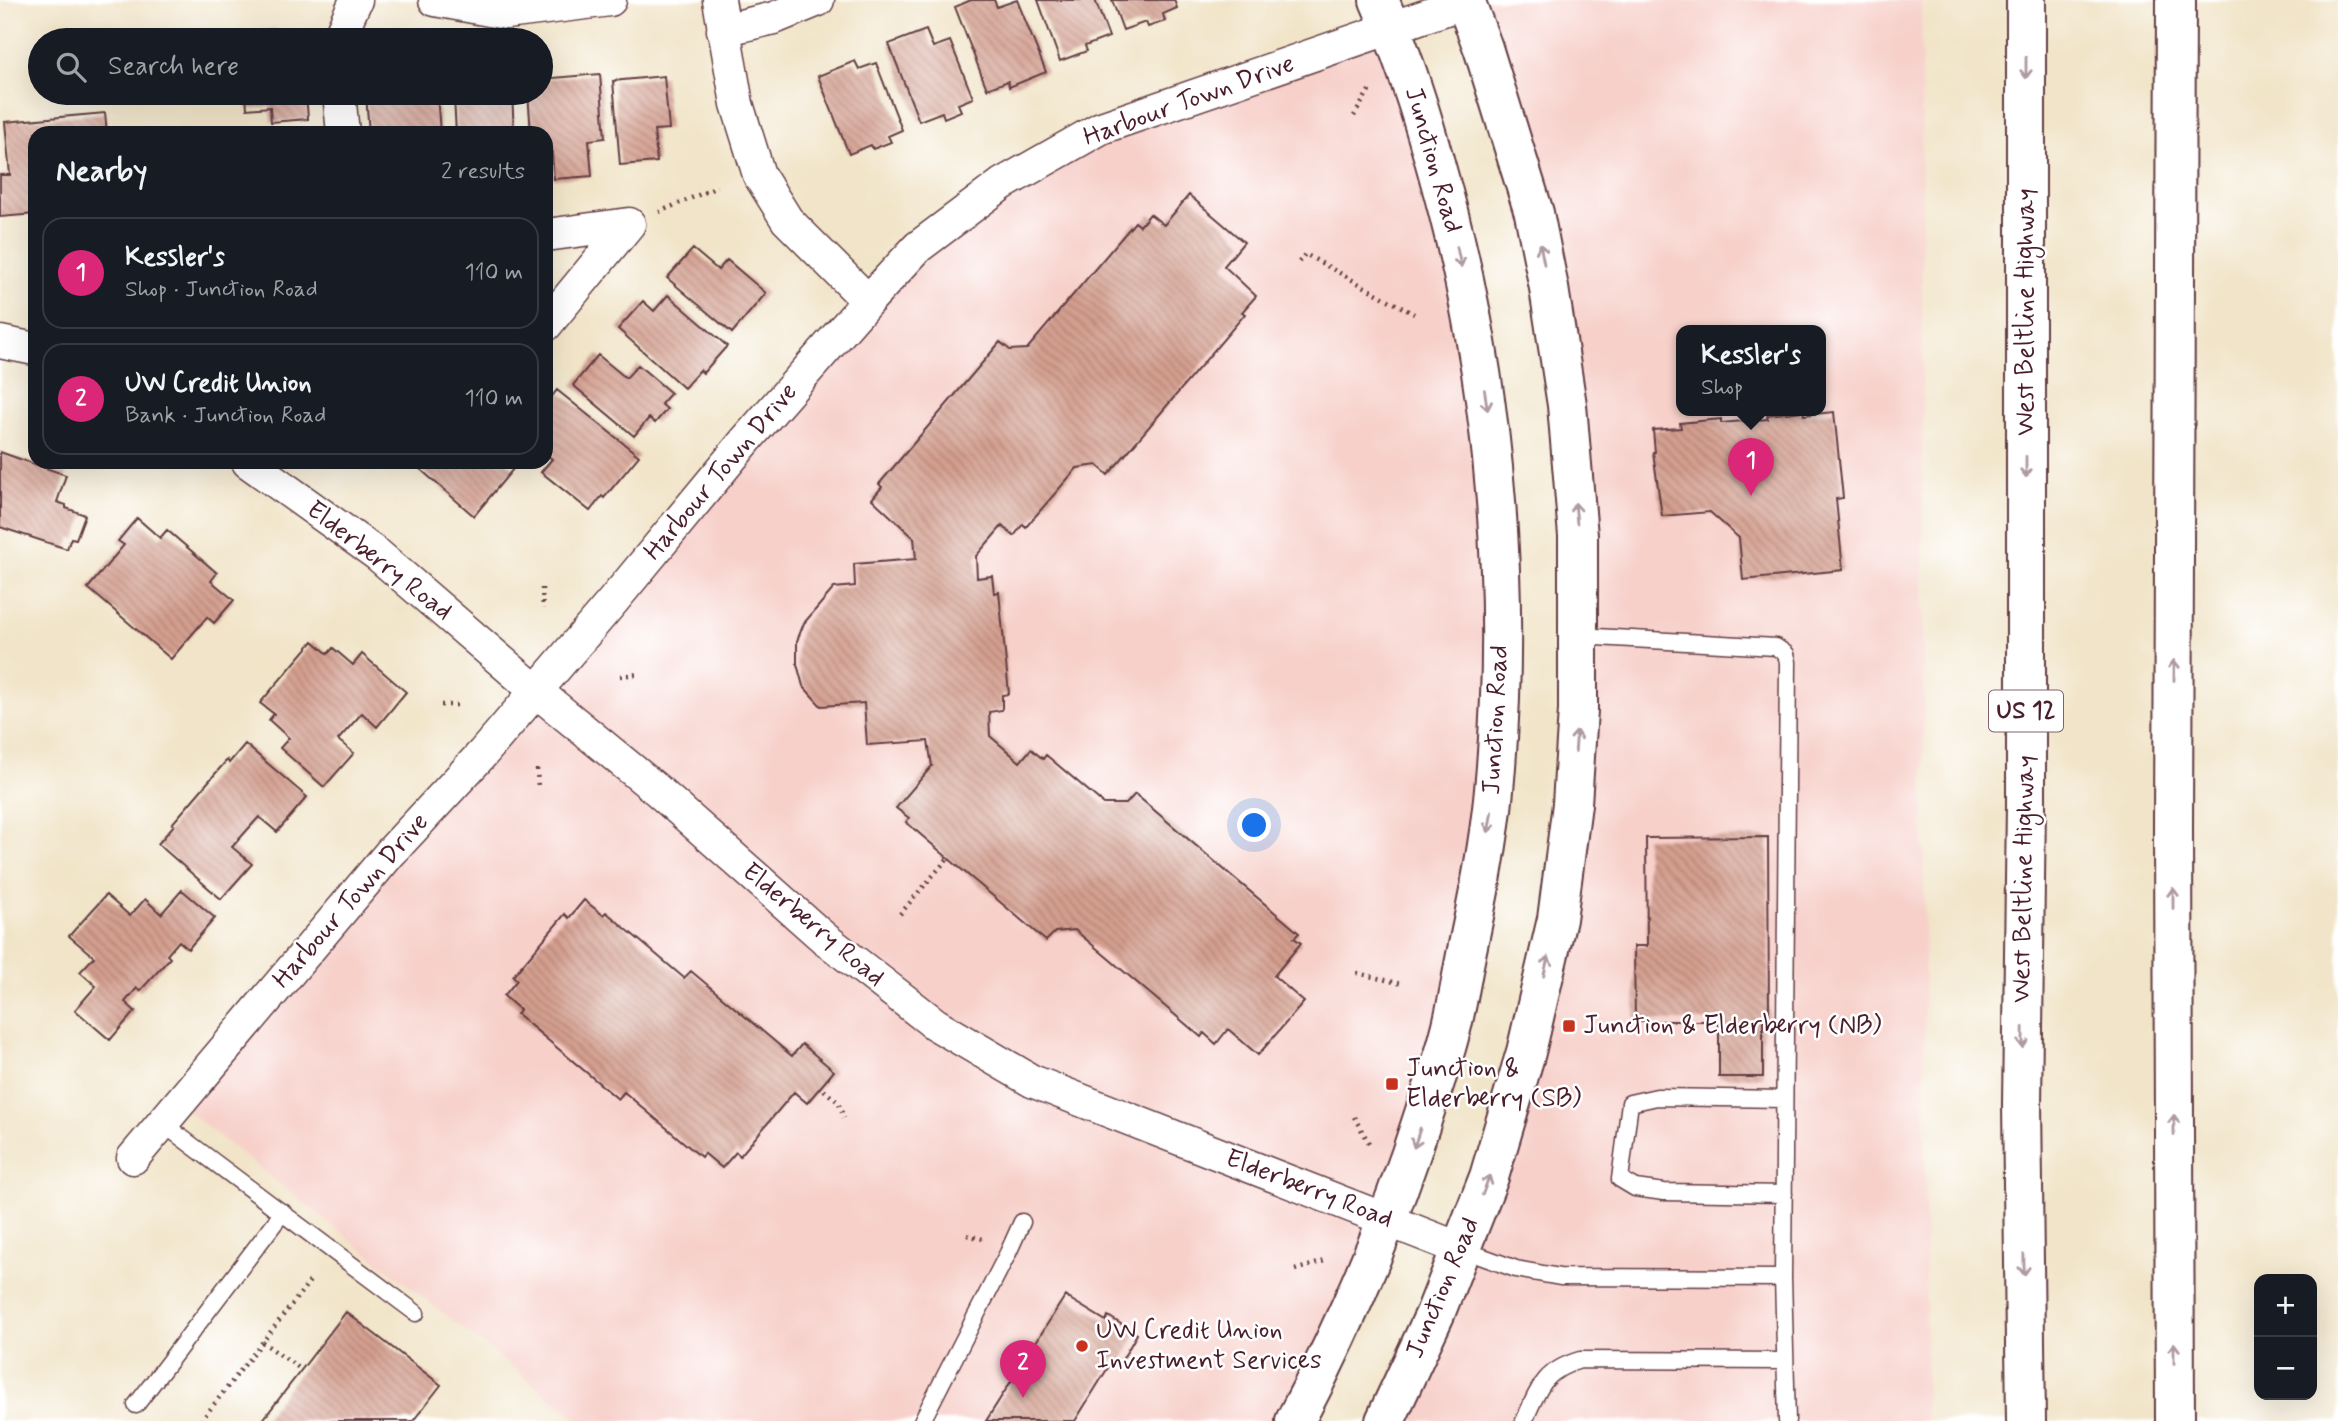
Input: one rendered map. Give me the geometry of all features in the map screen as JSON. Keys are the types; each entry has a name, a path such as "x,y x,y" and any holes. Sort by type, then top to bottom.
{"main road":[{"name":"West Beltline Highway","path":"2026,0 2026,805 2022,1104 2026,1421"},
{"path":"2175,1421 2173,817 2176,0"},
{"name":"Junction Road","path":"1385,1421 1436,1314 1489,1177 1526,1052 1557,919 1572,804 1578,710 1578,536 1567,405 1549,288 1534,213 1467,1"},
{"name":"Junction Road","path":"1295,1421 1324,1367 1388,1218 1449,1037 1479,894 1494,791 1501,652 1499,538 1488,416 1475,332 1458,251 1429,136 1385,14"}],"street":[{"path":"343,28 356,0"},
{"path":"435,0 494,6 506,13 610,0"},
{"path":"818,0 774,18 721,15 737,104 759,175 787,220 867,301"},
{"name":"Harbour Town Drive","path":"133,1158 390,853 483,753 536,691 747,439 867,301 919,247 1002,184 1101,128 1385,14 1467,1"},
{"path":"340,105 342,126"},
{"path":"553,234 629,224 553,316"},
{"path":"0,342 28,348"},
{"name":"Elderberry Road","path":"258,469 378,555 536,691 657,790 824,938 935,1024 1032,1081 1388,1218 1461,1249"}],"lane":[{"path":"1578,636 1776,647 1786,654 1783,1278 1787,1421"},
{"path":"1784,1099 1657,1097 1630,1103 1620,1179 1635,1188 1664,1192 1784,1194"},
{"path":"162,1123 416,1313"},
{"path":"135,1405 283,1212"},
{"path":"922,1421 1022,1222"},
{"path":"1461,1249 1517,1269 1560,1277 1783,1278"},
{"path":"1524,1421 1540,1385 1560,1366 1580,1360 1785,1361"}],"path":[{"path":"1354,116 1371,87"},
{"path":"655,214 717,187"},
{"path":"1299,262 1305,254 1414,314"},
{"path":"542,588 543,609"},
{"path":"620,676 640,674"},
{"path":"441,705 462,705"},
{"path":"537,769 538,788"},
{"path":"900,914 948,858"},
{"path":"1357,973 1402,984"},
{"path":"824,1090 839,1103 844,1118"},
{"path":"1354,1117 1369,1143"},
{"path":"967,1235 991,1241"},
{"path":"1295,1270 1325,1261"},
{"path":"201,1421 310,1281"},
{"path":"262,1342 302,1370"}],"shaded area":[{"path":"1465,0 1921,0 1926,1421 1385,1421 1436,1314 1557,918 1567,405"},
{"path":"1391,28 1429,136 1501,652 1449,1037 1295,1421 580,1421 178,1104 747,439 1002,184"}],"building":[{"path":"971,0 994,0 997,7 1017,0 1046,72 1009,87 1008,81 987,89 955,7"},
{"path":"1038,0 1095,0 1109,37 1085,46 1087,51 1060,61"},
{"path":"1112,0 1174,0 1177,8 1163,14 1165,21 1148,27 1146,22 1123,30"},
{"path":"926,30 933,47 950,41 973,98 958,104 961,111 944,118 942,112 919,121 889,44"},
{"path":"855,61 859,69 876,63 902,130 888,136 891,142 873,149 871,145 849,154 818,76"},
{"path":"600,74 605,138 589,140 592,176 554,179 553,126 530,126 529,105 553,105 553,78"},
{"path":"664,76 669,129 654,130 657,162 620,165 613,81"},
{"path":"247,105 307,105 308,119 271,122 270,107 247,109"},
{"path":"367,105 438,105 439,126 368,126"},
{"path":"454,105 513,105 514,126 456,126"},
{"path":"105,113 106,126 28,126 28,215 0,217 0,175 10,175 5,122"},
{"path":"1189,195 1244,242 1224,266 1256,296 1242,312 1245,314 1108,475 1097,465 1077,468 1026,527 1023,524 1014,536 1002,526 976,556 977,578 992,576 994,593 999,592 1009,694 1002,695 1002,710 989,712 990,736 1020,762 1031,749 1043,759 1046,755 1104,804 1126,804 1135,794 1299,933 1294,938 1301,943 1274,976 1304,1002 1258,1055 1228,1029 1216,1044 1204,1033 1201,1037 1075,930 1055,932 1046,941 948,858 906,822 909,818 896,808 932,766 928,741 867,745 864,703 821,706 803,686 797,664 797,641 804,623 834,588 855,586 854,564 916,559 914,538 872,499 882,487 879,484 1000,342 1010,350 1027,349 1135,222 1140,226 1150,214 1164,225"},
{"path":"693,249 718,270 727,260 766,293 732,333 667,278"},
{"path":"668,295 727,346 703,373 700,370 684,388 618,329 643,301 654,311"},
{"path":"598,355 626,378 638,365 671,393 661,404 667,409 655,423 649,418 634,436 573,385"},
{"path":"557,390 639,456 590,511 541,472 544,469 553,469 553,395"},
{"path":"1834,412 1843,498 1836,499 1843,570 1743,580 1739,538 1710,512 1662,516 1653,452 1653,430 1681,428 1680,423 1721,419 1721,423 1768,419 1767,416 1826,416 1826,413"},
{"path":"0,452 28,462 28,469 49,469 66,475 57,502 85,515 76,539 71,538 67,549 0,527"},
{"path":"420,469 513,469 474,516"},
{"path":"137,518 160,538 167,530 217,573 211,581 234,600 214,623 207,617 171,659 88,588 124,545 118,541"},
{"path":"313,641 328,654 333,648 353,665 362,654 406,692 377,727 362,713 338,740 354,753 324,787 280,748 289,738 269,720 274,714 260,703"},
{"path":"245,744 307,797 277,832 259,817 232,847 252,864 221,899 158,844 227,760 229,763"},
{"path":"1768,837 1769,1020 1763,1020 1763,1077 1719,1077 1719,1021 1635,1021 1634,946 1647,946 1646,838"},
{"path":"182,890 215,918 188,949 179,941 167,955 170,958 140,991 137,988 125,1002 135,1011 110,1040 75,1010 96,986 80,972 94,957 69,936 106,895 130,916 145,899 161,914"},
{"path":"584,900 603,915 606,912 684,978 691,971 792,1056 802,1044 834,1071 807,1103 794,1092 740,1156 736,1152 722,1168 704,1153 701,1157 624,1092 618,1099 517,1014 520,1010 504,996 517,980 513,976 565,914 569,918"},
{"name":"UW Credit Union Investment Services","path":"1065,1296 1106,1321 1108,1316 1137,1334 1121,1362 1114,1358 1075,1421 986,1421"},
{"path":"346,1312 441,1385 413,1421 262,1421"}],"place":[{"name":"Kessler's","path":"1751,496"},
{"name":"Junction & Elderberry (NB)","path":"1569,1026"},
{"name":"Junction & Elderberry (SB)","path":"1392,1084"},
{"name":"UW Credit Union Investment Services","path":"1082,1346"},
{"name":"UW Credit Union","path":"1023,1398"}]}
